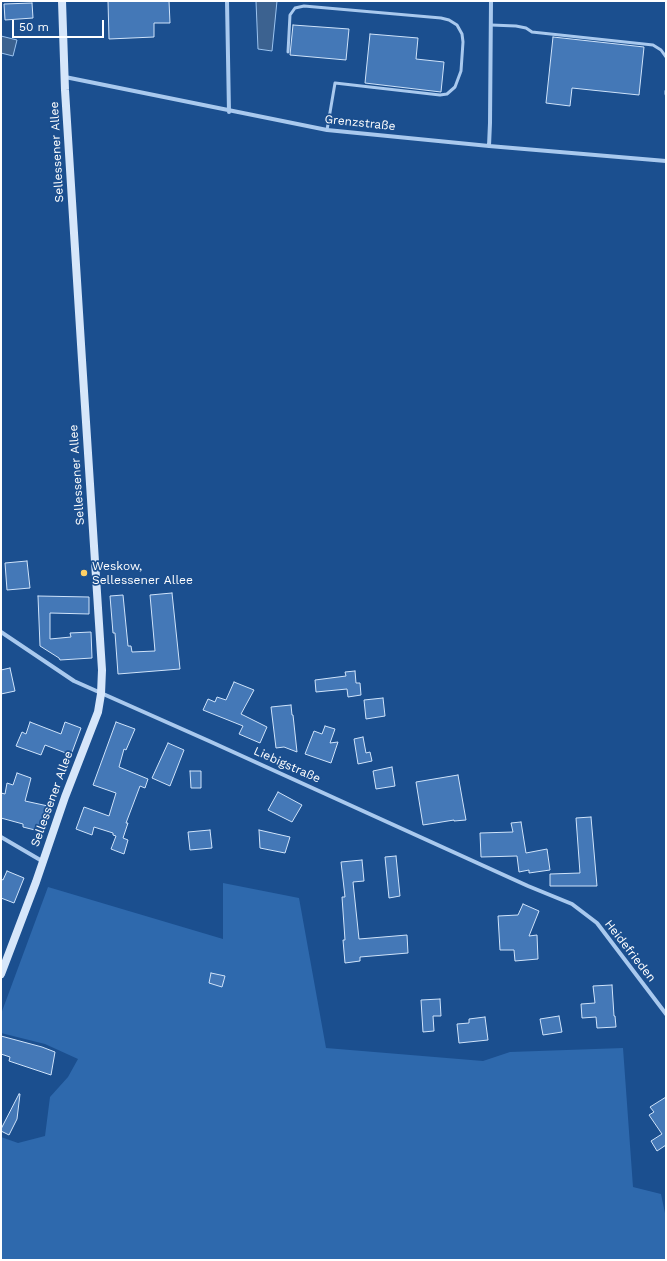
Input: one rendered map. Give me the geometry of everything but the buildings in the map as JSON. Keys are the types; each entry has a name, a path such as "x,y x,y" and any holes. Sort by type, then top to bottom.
{"main road":[{"name":"Sellessener Allee","path":"1,974 36,882 65,797 96,718 101,694 102,654 82,360 65,77 62,1"}],"street":[{"path":"227,1 230,112"},
{"path":"489,146 491,1"},
{"name":"Grenzstraße","path":"65,77 230,112 327,130 666,162"},
{"name":"Liebigstraße","path":"1,632 74,681 101,694 216,744 528,886 572,904"},
{"name":"Sellessener Allee","path":"1,837 42,861"},
{"name":"Heidefrieden","path":"572,904 597,924 666,1014"}],"lane":[{"path":"288,52 290,15 295,8 304,6 441,18 449,20 457,25 462,34 463,42 461,71 455,87 447,94 440,95 335,83 327,130"},
{"path":"491,25 516,26 526,28 532,32 653,45 661,50 666,57"}],"shaded area":[{"path":"256,1 277,1 272,51 258,49"},
{"path":"1,36 17,40 13,56 1,53"},
{"path":"223,883 299,898 326,1048 483,1061 510,1052 623,1048 633,1187 661,1194 666,1218 666,1260 1,1260 1,1137 18,1143 45,1136 50,1097 68,1077 78,1059 45,1044 1,1033 1,1014 48,887 223,939"}],"place":[{"name":"Weskow, Sellessener Allee","path":"84,573"}]}
